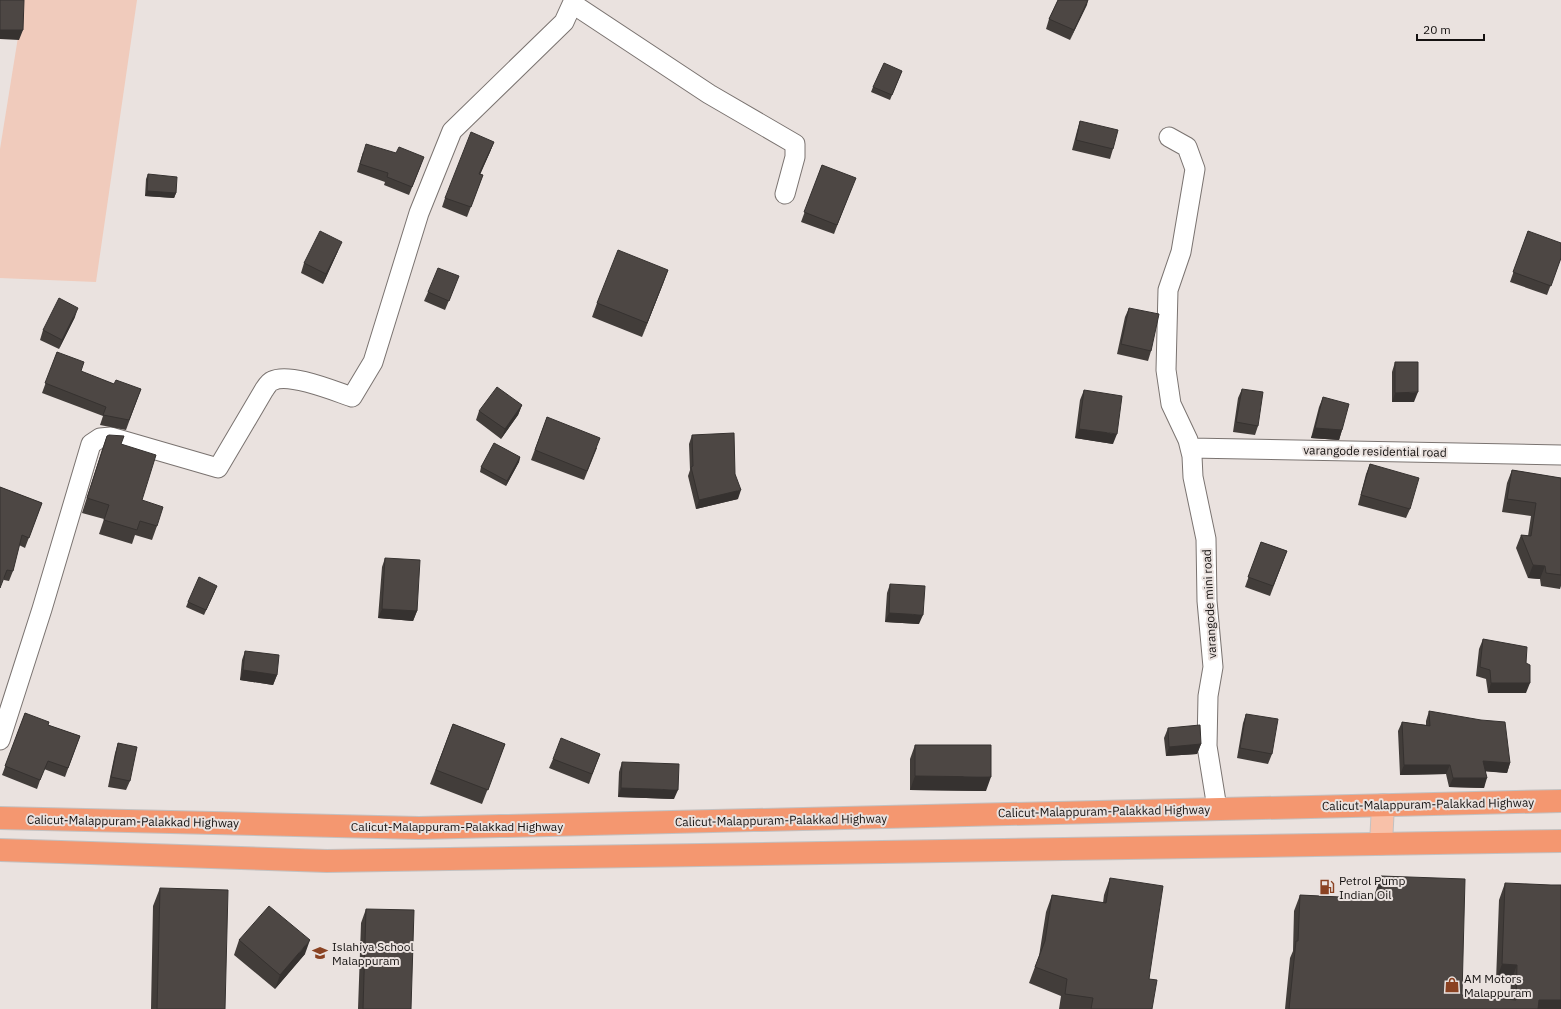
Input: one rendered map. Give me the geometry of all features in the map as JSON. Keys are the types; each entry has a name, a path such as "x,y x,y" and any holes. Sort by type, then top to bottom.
{"highway":[{"name":"Calicut-Malappuram-Palakkad Highway","path":"0,818 419,828 1561,801"},
{"path":"0,850 327,861 1561,840"}],"main road":[{"path":"1381,844 1383,805"}],"street":[{"path":"0,740 42,609 91,444 100,438 111,437 218,468 264,390 272,381 284,378 313,384 352,397 373,362 419,213 452,131 564,22 574,2 709,94 795,144 796,157 785,194"},
{"name":"varangode mini road","path":"1169,137 1186,147 1195,169 1181,252 1168,290 1166,370 1171,404 1192,456 1192,476 1206,539 1207,601 1213,667 1208,696 1207,746 1217,808"},
{"name":"varangode residential road","path":"1190,448 1561,455"}],"shaded area":[{"path":"24,0 137,0 96,282 0,278 0,149"}],"building":[{"path":"0,0 24,0 23,30 0,30"},
{"path":"1058,0 1088,0 1074,30 1049,19"},
{"path":"884,63 902,71 892,95 873,87"},
{"path":"1080,121 1118,130 1113,149 1076,140"},
{"path":"471,132 494,142 479,174 483,175 471,207 445,198"},
{"path":"366,144 396,153 399,147 424,157 412,187 387,177 388,173 360,164"},
{"path":"822,165 856,178 837,225 804,212"},
{"path":"148,174 177,177 176,193 147,191"},
{"path":"320,231 342,242 326,274 304,263"},
{"path":"1528,231 1561,243 1561,258 1551,286 1513,272"},
{"path":"618,250 668,270 647,323 597,303"},
{"path":"438,268 459,276 449,301 428,292"},
{"path":"59,298 78,308 62,340 43,330"},
{"path":"1129,308 1159,314 1151,351 1121,344"},
{"path":"57,352 84,362 81,371 114,384 116,380 141,389 129,420 103,415 106,407 45,383"},
{"path":"1395,362 1418,362 1418,392 1395,393"},
{"path":"497,387 522,405 505,429 479,411"},
{"path":"1242,389 1263,392 1258,426 1236,422"},
{"path":"1084,390 1122,396 1117,434 1079,429"},
{"path":"1323,397 1349,404 1342,430 1315,428"},
{"path":"547,417 600,438 587,471 535,450"},
{"path":"734,433 735,474 741,490 699,500 691,467 693,466 692,435"},
{"path":"107,436 124,436 121,444 156,455 142,500 163,507 157,526 140,521 137,530 104,520 109,505 87,498"},
{"path":"494,443 520,457 507,481 481,467"},
{"path":"1370,464 1419,478 1410,509 1361,495"},
{"path":"1512,470 1561,478 1561,575 1546,573 1545,566 1533,565 1521,535 1531,536 1536,503 1507,499"},
{"path":"0,487 42,503 29,538 22,535 13,571 7,570 0,588"},
{"path":"1261,542 1287,551 1273,586 1248,577"},
{"path":"385,558 420,560 417,611 382,609"},
{"path":"199,577 217,586 206,610 188,602"},
{"path":"890,584 925,586 923,615 889,613"},
{"path":"1483,639 1527,647 1526,663 1530,665 1530,683 1491,683 1490,670 1480,667"},
{"path":"245,651 279,655 277,675 243,670"},
{"path":"1429,711 1481,720 1505,722 1510,763 1483,761 1487,778 1453,778 1450,765 1404,765 1402,722 1430,726"},
{"path":"25,713 49,722 48,725 80,736 68,768 48,761 40,780 5,766"},
{"path":"1246,714 1278,719 1272,754 1240,748"},
{"path":"453,724 505,744 488,790 436,770"},
{"path":"1200,725 1201,744 1169,747 1168,728"},
{"path":"561,738 600,754 592,774 553,759"},
{"path":"118,743 137,747 130,781 111,777"},
{"path":"915,745 991,745 991,777 915,776"},
{"path":"622,762 679,764 678,790 621,788"},
{"path":"1381,876 1465,879 1462,995 1516,1000 1517,965 1502,964 1505,883 1561,885 1561,1000 1539,1000 1538,1009 1289,1009 1296,941 1298,941 1300,895 1381,899"},
{"path":"1110,878 1163,886 1149,979 1157,980 1152,1009 1091,1009 1093,998 1065,994 1067,979 1035,967 1045,941 1052,895 1106,903"},
{"path":"160,888 228,890 225,1009 157,1009"},
{"path":"269,906 310,940 280,975 239,940"},
{"path":"366,909 414,910 411,1009 363,1009"}],"place":[{"name":"Petrol Pump Indian Oil","path":"1327,887"},
{"name":"Islahiya School Malappuram","path":"320,953"},
{"name":"AM Motors Malappuram","path":"1452,985"}]}
